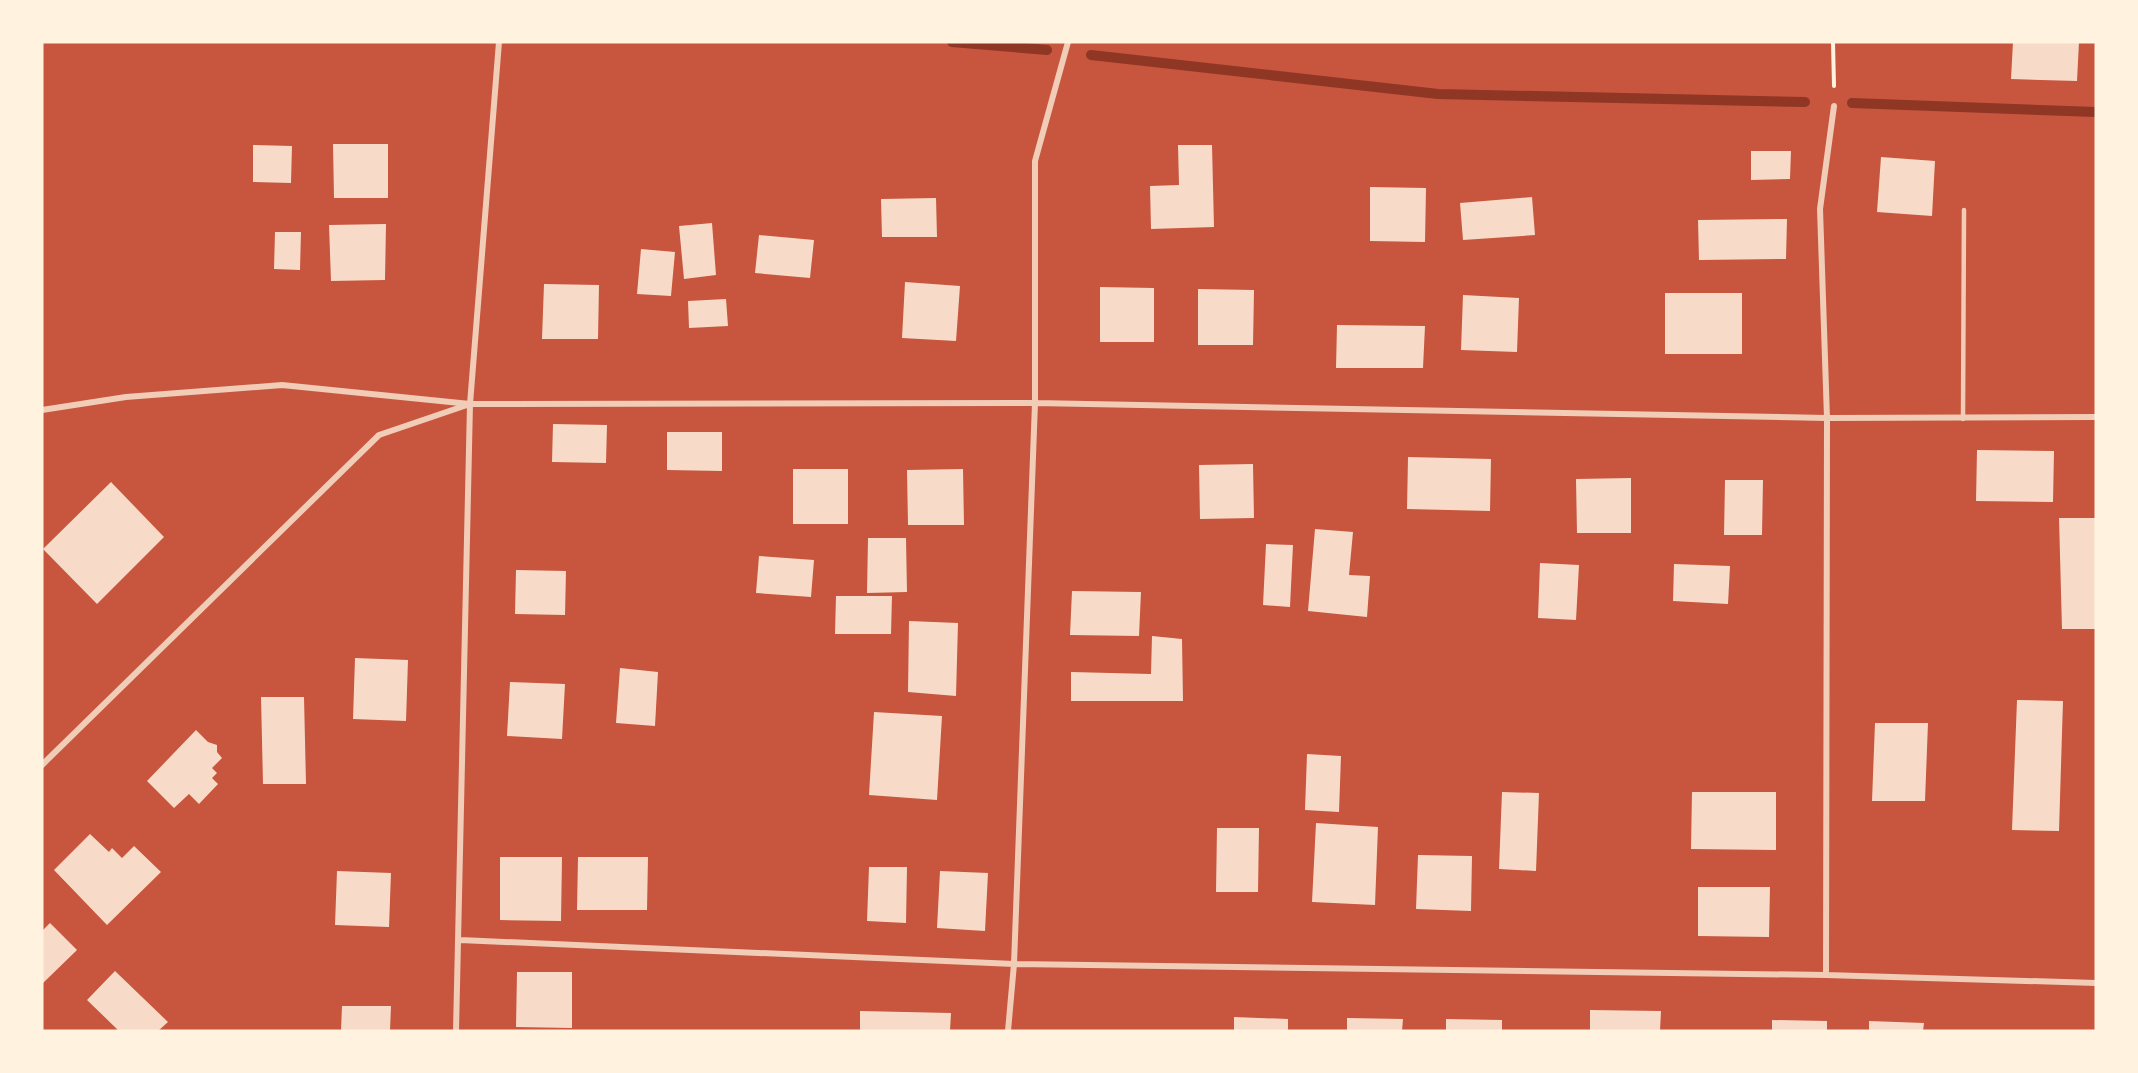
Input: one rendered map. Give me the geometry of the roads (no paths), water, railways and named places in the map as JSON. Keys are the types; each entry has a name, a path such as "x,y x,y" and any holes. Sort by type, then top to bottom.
{"street":[{"path":"456,1031 460,940 470,404 499,42"},
{"path":"1008,1031 1014,964 1035,403 1035,162 1068,42"},
{"path":"1826,975 1827,418 1820,209 1834,106"},
{"path":"42,410 126,397 282,385 470,404 1035,403 1827,418 2096,417"},
{"path":"42,765 379,435 470,404"},
{"path":"460,940 1014,964 1826,975 2096,983"}],"lane":[{"path":"1962,419 1964,210"}],"waterway":[{"path":"952,42 1047,50"},
{"path":"1091,55 1438,94 1805,102"},
{"path":"1852,103 2096,112"}]}
